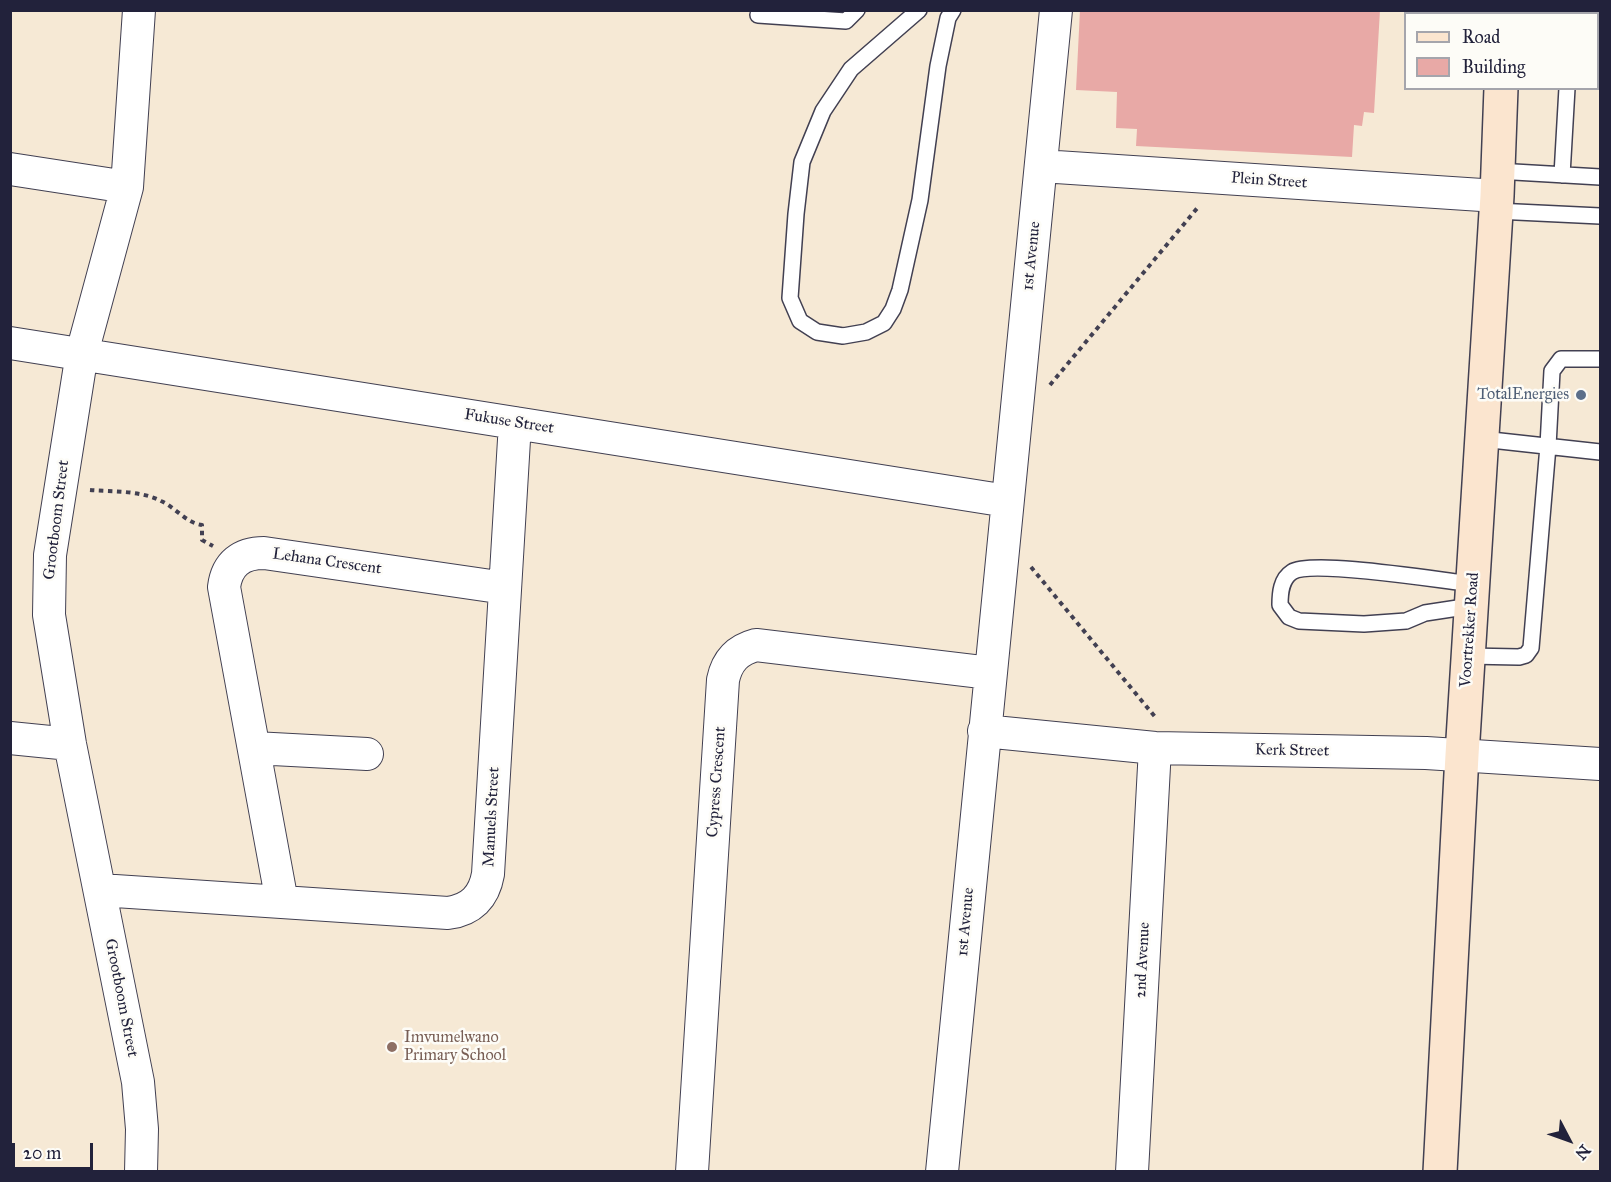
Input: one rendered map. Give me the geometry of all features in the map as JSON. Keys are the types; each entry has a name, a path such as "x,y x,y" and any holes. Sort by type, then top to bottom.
{"main road":[{"name":"Voortrekker Road","path":"1440,1172 1462,755 1497,193 1501,90"}],"street":[{"name":"Grootboom Street","path":"139,10 126,187 82,353 50,555 49,615 69,744 138,1082 142,1130 141,1172"},
{"name":"1st Avenue","path":"942,1172 1056,10"},
{"name":"Plein Street","path":"1041,166 1497,193"},
{"path":"10,169 126,187"},
{"name":"Fukuse Street","path":"10,343 1007,501"},
{"name":"Manuels Street","path":"100,890 448,913 465,909 481,896 489,874 515,423"},
{"name":"Lehana Crescent","path":"237,560 245,555 264,553 505,588"},
{"path":"237,560 225,577 224,587 282,902"},
{"name":"Cypress Crescent","path":"692,1172 723,680 730,661 746,648 756,645 990,673"},
{"name":"Kerk Street","path":"984,731 1155,748 1462,755 1600,764"},
{"path":"10,738 69,744"},
{"path":"254,748 367,754"},
{"name":"2nd Avenue","path":"1132,1172 1155,748"}],"lane":[{"path":"758,15 846,21 857,10"},
{"path":"919,10 851,69 823,111 802,162 790,298 800,321 817,332 843,336 866,332 884,323 894,309 920,200 938,66 948,18 953,10"},
{"path":"1562,175 1567,90"},
{"path":"1497,193 1562,175 1600,177"},
{"path":"1497,193 1600,216"},
{"path":"1468,656 1519,657 1527,655 1531,648 1552,372 1562,359 1600,359"},
{"path":"1482,439 1600,452"},
{"path":"1312,568 1396,574 1472,595 1406,621 1364,624 1299,621 1289,617 1280,605 1280,592 1288,576 1294,570 1312,568"}],"path":[{"path":"1017,400 1035,403 1222,178"},
{"path":"60,487 143,495 162,501 195,524 202,525 202,540 237,560"},
{"path":"1001,558 1022,558 1062,602 1158,720 1155,748"}],"building":[{"path":"1080,10 1380,10 1374,113 1364,112 1362,126 1354,125 1352,157 1136,146 1137,129 1116,128 1117,92 1076,90"}],"place":[{"name":"TotalEnergies","path":"1581,395"},
{"name":"Imvumelwano Primary School","path":"392,1047"}]}
